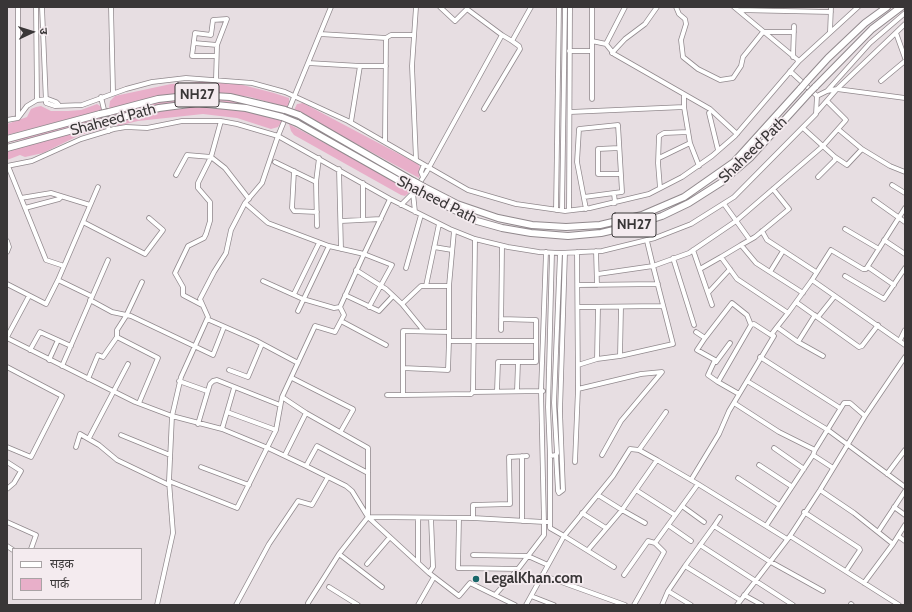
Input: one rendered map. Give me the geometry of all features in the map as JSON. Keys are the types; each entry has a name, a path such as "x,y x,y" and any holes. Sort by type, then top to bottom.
{"highway":[{"name":"Shaheed Path","path":"7,139 158,99 196,95 248,100 285,110 299,116 413,181 457,204 498,218 532,225 566,227 600,225 642,215 684,197 734,162 828,58 865,24 888,7"},
{"name":"Shaheed Path","path":"7,148 159,108 196,103 246,108 282,117 297,123 410,187 417,193 477,221 502,228 531,233 568,236 602,233 631,226 668,213 689,203 722,182 750,158 809,93 872,29 901,7"}],"street":[{"path":"18,7 18,118"},
{"path":"36,7 37,100"},
{"path":"42,7 44,100"},
{"path":"111,7 113,92"},
{"path":"157,605 173,533 169,483 172,416 180,381 208,317 200,299 226,253 230,230 247,201 262,183 278,136 331,7"},
{"path":"416,7 412,66 416,160"},
{"path":"440,7 455,22 467,9 519,46 520,49 484,109"},
{"path":"512,41 531,7"},
{"path":"556,210 559,7"},
{"path":"562,210 565,7"},
{"path":"569,210 570,7"},
{"path":"592,7 592,99"},
{"path":"606,44 625,7"},
{"path":"612,53 625,39 645,24 657,7"},
{"path":"676,7 686,24 681,40 683,57 698,69 720,80 733,78 741,66 743,57 763,32"},
{"path":"830,32 831,7"},
{"path":"7,120 18,118 27,106 37,100 56,102 58,104 82,105 113,92 152,82 186,78 216,79 252,83 294,97 351,122 422,165 429,166 468,190 516,204 556,210 586,209 649,194 682,177 699,166 737,134 799,61 858,7"},
{"path":"736,9 799,61"},
{"path":"736,9 831,12"},
{"path":"827,91 870,43 905,13"},
{"path":"216,56 192,56 195,33 211,35 213,20 227,19 217,45 216,79"},
{"path":"64,266 46,260 8,166 32,161 81,140 109,131 126,127 147,128 182,121 221,121 278,136 390,199 439,224 475,239 502,246 552,253 565,253 596,251 647,241 691,224 734,197 751,182 803,128 837,90 905,24"},
{"path":"793,57 794,26"},
{"path":"763,32 794,32"},
{"path":"896,33 905,58"},
{"path":"320,34 386,38 391,35 413,35"},
{"path":"415,212 417,193 424,175 470,95 502,35"},
{"path":"385,142 386,38"},
{"path":"592,41 606,44 612,53 710,109 737,134"},
{"path":"194,43 217,45"},
{"path":"569,51 592,51"},
{"path":"881,81 905,61"},
{"path":"308,63 386,66"},
{"path":"351,122 360,66"},
{"path":"790,71 817,96"},
{"path":"841,75 847,80"},
{"path":"817,96 827,91 837,90 904,96"},
{"path":"684,94 684,107 690,143 699,166"},
{"path":"816,114 817,96"},
{"path":"101,97 109,131"},
{"path":"598,274 653,266 693,250 736,221 823,146 846,120 827,101"},
{"path":"570,112 684,107"},
{"path":"709,114 718,150"},
{"path":"203,305 184,295 183,287 175,273 188,246 204,238 210,221 210,202 198,188 198,183 211,157 221,121"},
{"path":"584,197 622,192 618,125 579,128 577,162 579,179 586,209"},
{"path":"803,128 835,157 848,165 862,149"},
{"path":"838,129 862,149 890,166 905,172"},
{"path":"660,188 658,141 660,135 688,132"},
{"path":"659,158 690,143"},
{"path":"619,148 598,149 598,174 620,174"},
{"path":"176,175 187,155 211,157 225,168 247,201 268,223 300,234 318,243 364,254 392,265 369,307"},
{"path":"818,177 835,160 835,157"},
{"path":"317,226 316,182 319,158"},
{"path":"275,162 316,182"},
{"path":"422,165 421,172 424,175"},
{"path":"339,169 341,249"},
{"path":"424,175 435,170"},
{"path":"294,171 292,208 294,211 317,212"},
{"path":"363,183 363,220"},
{"path":"892,184 905,193"},
{"path":"8,286 46,304 58,280 98,186"},
{"path":"700,270 750,240 788,209 773,189"},
{"path":"21,198 51,193 90,205"},
{"path":"401,205 417,193"},
{"path":"614,193 615,203"},
{"path":"25,208 62,197"},
{"path":"263,281 303,298 334,308 340,306 390,199"},
{"path":"874,200 905,222"},
{"path":"724,204 750,240"},
{"path":"691,480 760,357 774,336 772,335 803,293 831,250 863,270 868,267 905,208"},
{"path":"406,268 421,215"},
{"path":"83,222 145,254 163,230 148,218"},
{"path":"341,221 380,219"},
{"path":"426,286 439,224"},
{"path":"845,230 879,249"},
{"path":"403,368 448,370 448,332 454,231"},
{"path":"762,231 767,240 816,272"},
{"path":"473,392 475,341 475,239"},
{"path":"884,240 905,254"},
{"path":"7,241 9,247 7,252"},
{"path":"578,365 597,359 620,356 673,344 647,241"},
{"path":"294,294 318,243"},
{"path":"741,245 756,263 803,293"},
{"path":"298,311 329,246"},
{"path":"501,330 502,246"},
{"path":"434,247 452,250"},
{"path":"693,250 712,305"},
{"path":"596,251 598,274 597,284"},
{"path":"770,272 783,251"},
{"path":"494,595 518,569 544,535 541,391 546,252"},
{"path":"575,462 578,389 577,252"},
{"path":"552,253 548,391 550,528 614,567"},
{"path":"560,253 554,403 559,493 563,490 560,411 565,253"},
{"path":"721,257 738,279 788,313"},
{"path":"673,258 694,325"},
{"path":"62,366 108,260"},
{"path":"868,267 894,285"},
{"path":"845,276 882,299 886,298 905,268"},
{"path":"708,293 730,269"},
{"path":"356,270 380,285 402,304 424,331"},
{"path":"58,280 91,298 112,312 131,316 213,355 224,327"},
{"path":"812,280 900,340 905,345"},
{"path":"88,379 98,355 103,357 117,337 117,330 126,316 142,282"},
{"path":"578,285 658,284"},
{"path":"402,304 421,286 450,286"},
{"path":"345,295 379,311 393,296"},
{"path":"29,296 9,330 7,337 114,393 172,416 198,424 222,429 284,455 346,486 352,491 368,517 428,573 459,596 470,583 515,605"},
{"path":"798,342 834,296"},
{"path":"796,302 859,347 862,346 878,325"},
{"path":"716,362 697,350 732,303 747,315 752,325"},
{"path":"76,447 80,434 89,438 117,460 169,483 237,508 276,430 282,397 315,326 335,332 344,315 340,306"},
{"path":"578,308 663,306"},
{"path":"597,359 598,307"},
{"path":"620,356 621,307"},
{"path":"207,319 262,344 298,363"},
{"path":"497,391 498,362 536,362 536,320 501,319"},
{"path":"341,321 386,344"},
{"path":"752,325 754,324 772,335"},
{"path":"718,382 752,325"},
{"path":"777,327 798,342 823,356"},
{"path":"900,340 905,330"},
{"path":"403,395 403,331 448,332"},
{"path":"30,350 40,332 71,346"},
{"path":"696,332 705,338"},
{"path":"117,337 158,358 139,403"},
{"path":"49,360 58,340"},
{"path":"449,341 536,341"},
{"path":"730,343 708,375 739,394"},
{"path":"229,370 248,377 262,344"},
{"path":"737,605 788,538 820,490 846,444 905,356"},
{"path":"760,357 840,408"},
{"path":"517,391 518,362"},
{"path":"89,438 128,364"},
{"path":"7,367 62,396 31,456 7,447"},
{"path":"578,389 640,374 662,372 621,421 602,455"},
{"path":"292,378 353,409 341,432"},
{"path":"198,424 207,391 213,381 217,380 280,405"},
{"path":"180,381 207,391"},
{"path":"747,381 828,430 905,487"},
{"path":"222,429 234,388"},
{"path":"387,395 471,394 473,392 497,391 548,391"},
{"path":"282,397 306,414 368,448 368,517 339,554 308,603"},
{"path":"734,403 779,432 815,450"},
{"path":"766,526 791,486 813,455 844,403 850,403 865,416"},
{"path":"227,412 276,430"},
{"path":"639,450 666,412"},
{"path":"284,455 306,414"},
{"path":"121,435 170,455"},
{"path":"306,466 317,446 368,473"},
{"path":"774,448 804,469"},
{"path":"526,605 564,536 613,476 630,449 639,450 657,460 766,526 846,571 899,605"},
{"path":"888,474 905,450"},
{"path":"550,456 556,455"},
{"path":"813,455 833,468"},
{"path":"522,456 522,521"},
{"path":"472,518 473,505 510,504 509,457 527,456"},
{"path":"588,550 622,510 657,460"},
{"path":"7,462 21,471 14,483 7,489"},
{"path":"759,465 791,486"},
{"path":"201,467 249,485"},
{"path":"236,605 270,544 298,501 312,505 328,477"},
{"path":"738,478 779,505"},
{"path":"655,543 698,484"},
{"path":"636,490 675,515"},
{"path":"820,490 893,544"},
{"path":"878,532 905,491"},
{"path":"598,495 645,523"},
{"path":"682,506 704,522"},
{"path":"894,508 905,515"},
{"path":"804,512 860,550 846,571"},
{"path":"582,514 606,528"},
{"path":"368,517 472,518 550,522"},
{"path":"662,605 668,591 720,517"},
{"path":"418,518 418,563"},
{"path":"428,573 433,567 432,518"},
{"path":"459,518 458,568 518,569"},
{"path":"7,522 36,534 31,548"},
{"path":"668,525 691,541"},
{"path":"864,583 905,525"},
{"path":"714,526 769,561 823,591"},
{"path":"898,536 905,541"},
{"path":"367,564 390,538"},
{"path":"624,575 648,540 655,543 664,552 634,605"},
{"path":"700,545 793,605"},
{"path":"339,554 382,587"},
{"path":"473,555 528,556 548,565"},
{"path":"685,566 740,600"},
{"path":"542,575 625,605"},
{"path":"418,605 434,577"},
{"path":"329,587 358,605"},
{"path":"668,591 691,605"},
{"path":"744,595 762,605"},
{"path":"531,596 554,605"}],"green space":[{"path":"203,82 239,84 274,93 289,98 289,108 250,97 213,92 173,94 109,109 110,101 115,96 171,84"},
{"path":"187,98 223,98 284,112 284,115 250,106 217,101 178,102 146,108 58,132 7,143 7,140 156,101"},
{"path":"303,103 418,164 421,169 419,178 294,110 297,104"},
{"path":"97,104 103,110 7,135 7,124 27,117 31,109 36,107 41,106 51,111 68,111 81,110"},
{"path":"186,107 242,110 282,121 278,127 271,129 237,118 203,114 138,121 117,126 112,124 162,111"},
{"path":"107,124 104,129 80,135 43,153 25,157 20,155 7,160 7,148"},
{"path":"289,124 411,189 410,192 405,196 401,195 294,135"}],"place":[{"name":"LegalKhan.com","path":"476,579"}]}
